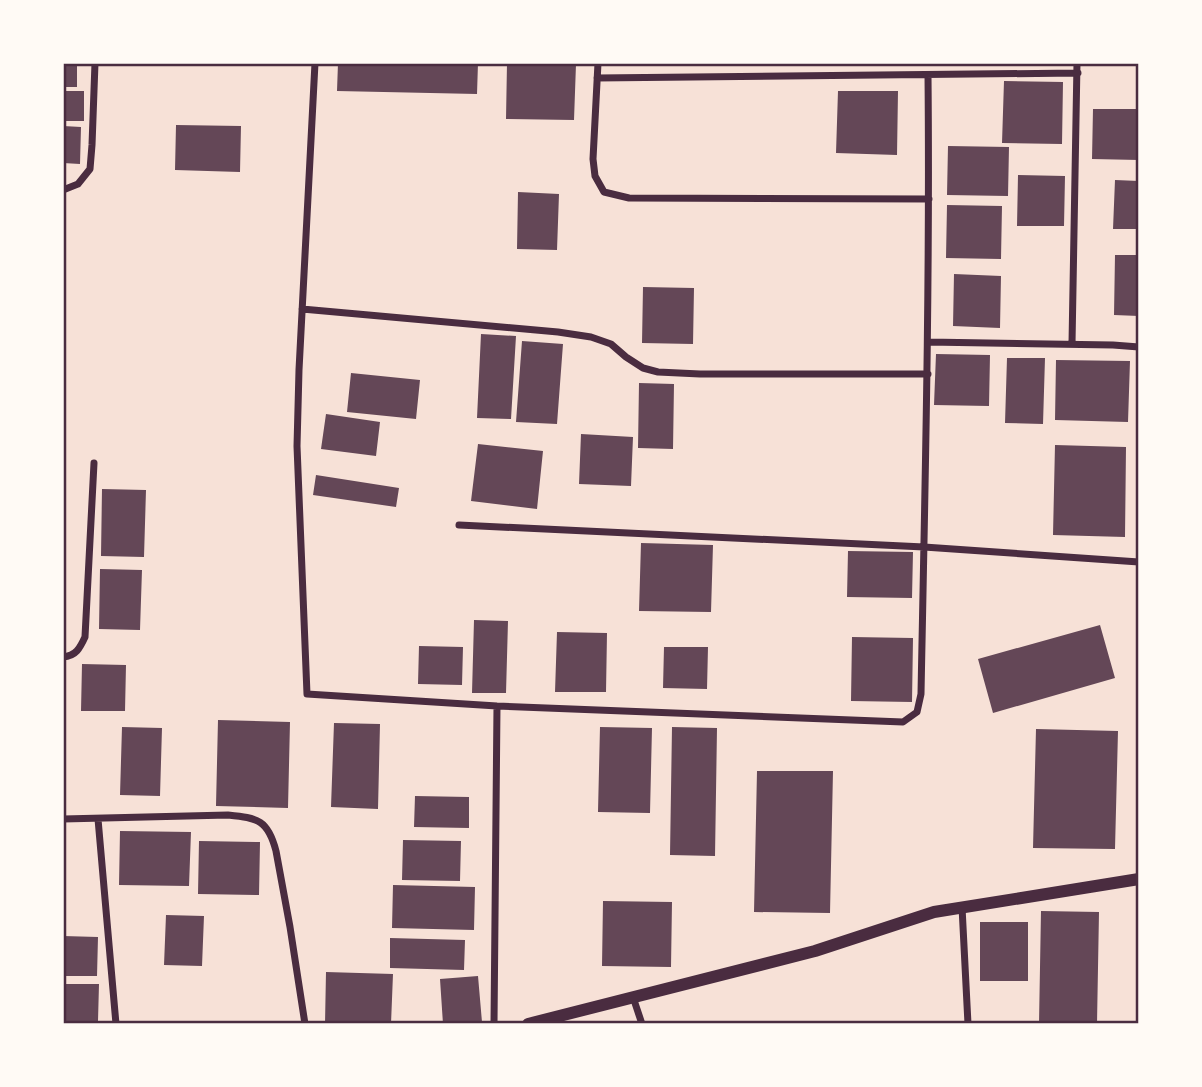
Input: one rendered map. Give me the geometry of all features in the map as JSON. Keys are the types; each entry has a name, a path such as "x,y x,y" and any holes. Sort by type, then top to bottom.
{"street":[{"path":"63,190 78,184 90,169 95,63"},
{"path":"315,63 297,446 307,694 497,706 903,722 918,712 921,694 928,374 928,75"},
{"path":"598,63 593,159 595,176 604,192 629,198 929,199"},
{"path":"1072,344 1077,63"},
{"path":"597,78 1077,74"},
{"path":"302,309 558,331 611,344 643,368 658,372 928,374"},
{"path":"928,342 1139,347"},
{"path":"63,657 79,650 85,637 94,463"},
{"path":"459,525 924,547 1139,562"},
{"path":"494,1024 497,706"},
{"path":"63,819 228,815 251,817 263,824 276,851 305,1024"},
{"path":"98,819 116,1024"},
{"path":"528,1024 815,951 934,912 1139,880"},
{"path":"962,907 968,1024"},
{"path":"634,998 642,1024"}],"building":[{"path":"63,63 77,63 77,87 63,87"},
{"path":"338,63 478,63 477,94 337,91"},
{"path":"507,63 576,64 574,120 506,119"},
{"path":"1004,81 1063,82 1062,144 1002,143"},
{"path":"63,91 84,91 84,121 63,121"},
{"path":"838,91 898,91 897,155 836,153"},
{"path":"1093,109 1139,109 1139,160 1092,159"},
{"path":"176,125 241,126 240,172 175,170"},
{"path":"63,126 81,127 80,164 63,163"},
{"path":"948,146 1009,147 1008,196 947,195"},
{"path":"1018,175 1065,176 1064,226 1017,226"},
{"path":"1115,180 1139,181 1139,229 1113,229"},
{"path":"518,192 559,194 557,250 517,249"},
{"path":"947,205 1002,206 1001,259 946,258"},
{"path":"1115,255 1139,255 1139,316 1114,315"},
{"path":"954,274 1001,276 1000,328 953,326"},
{"path":"643,287 694,288 693,344 642,343"},
{"path":"481,334 516,336 511,419 477,418"},
{"path":"522,341 563,344 557,424 516,422"},
{"path":"936,354 990,355 989,406 934,405"},
{"path":"1007,358 1045,358 1043,424 1005,423"},
{"path":"1056,360 1130,361 1128,422 1055,420"},
{"path":"351,373 420,380 416,419 347,412"},
{"path":"639,383 674,384 673,449 638,448"},
{"path":"326,414 380,422 376,456 321,449"},
{"path":"581,434 633,437 631,486 579,484"},
{"path":"478,444 543,451 537,509 471,501"},
{"path":"1055,445 1126,447 1125,537 1053,535"},
{"path":"316,475 399,488 396,507 313,495"},
{"path":"102,489 146,490 144,557 101,556"},
{"path":"641,543 713,545 711,612 639,611"},
{"path":"848,551 913,552 912,598 847,597"},
{"path":"100,569 142,570 140,630 99,629"},
{"path":"474,620 508,621 506,693 472,693"},
{"path":"1100,625 1115,678 993,713 978,659"},
{"path":"557,632 607,633 606,692 555,692"},
{"path":"852,637 913,638 912,702 851,701"},
{"path":"419,646 463,647 462,685 418,684"},
{"path":"664,647 708,647 707,689 663,688"},
{"path":"82,664 126,665 125,711 81,711"},
{"path":"218,720 290,722 288,808 216,806"},
{"path":"334,723 380,724 378,809 331,807"},
{"path":"122,727 162,728 160,796 120,795"},
{"path":"600,727 652,728 650,813 598,812"},
{"path":"672,727 717,728 715,856 670,855"},
{"path":"1036,729 1118,731 1115,849 1033,848"},
{"path":"757,771 833,771 830,913 754,912"},
{"path":"415,796 469,797 469,828 414,827"},
{"path":"120,831 191,832 189,886 119,885"},
{"path":"403,840 461,841 460,881 402,880"},
{"path":"199,841 260,842 259,895 198,894"},
{"path":"393,885 475,887 474,930 392,928"},
{"path":"603,901 672,902 671,967 602,966"},
{"path":"1041,911 1099,912 1097,1024 1039,1024"},
{"path":"166,915 204,916 202,966 164,965"},
{"path":"980,922 1028,922 1028,981 980,981"},
{"path":"63,936 98,937 97,976 63,976"},
{"path":"390,938 465,940 464,970 390,968"},
{"path":"326,972 393,974 391,1024 325,1024"},
{"path":"478,976 482,1022 443,1024 440,979"},
{"path":"63,984 99,984 98,1021 63,1021"}]}
